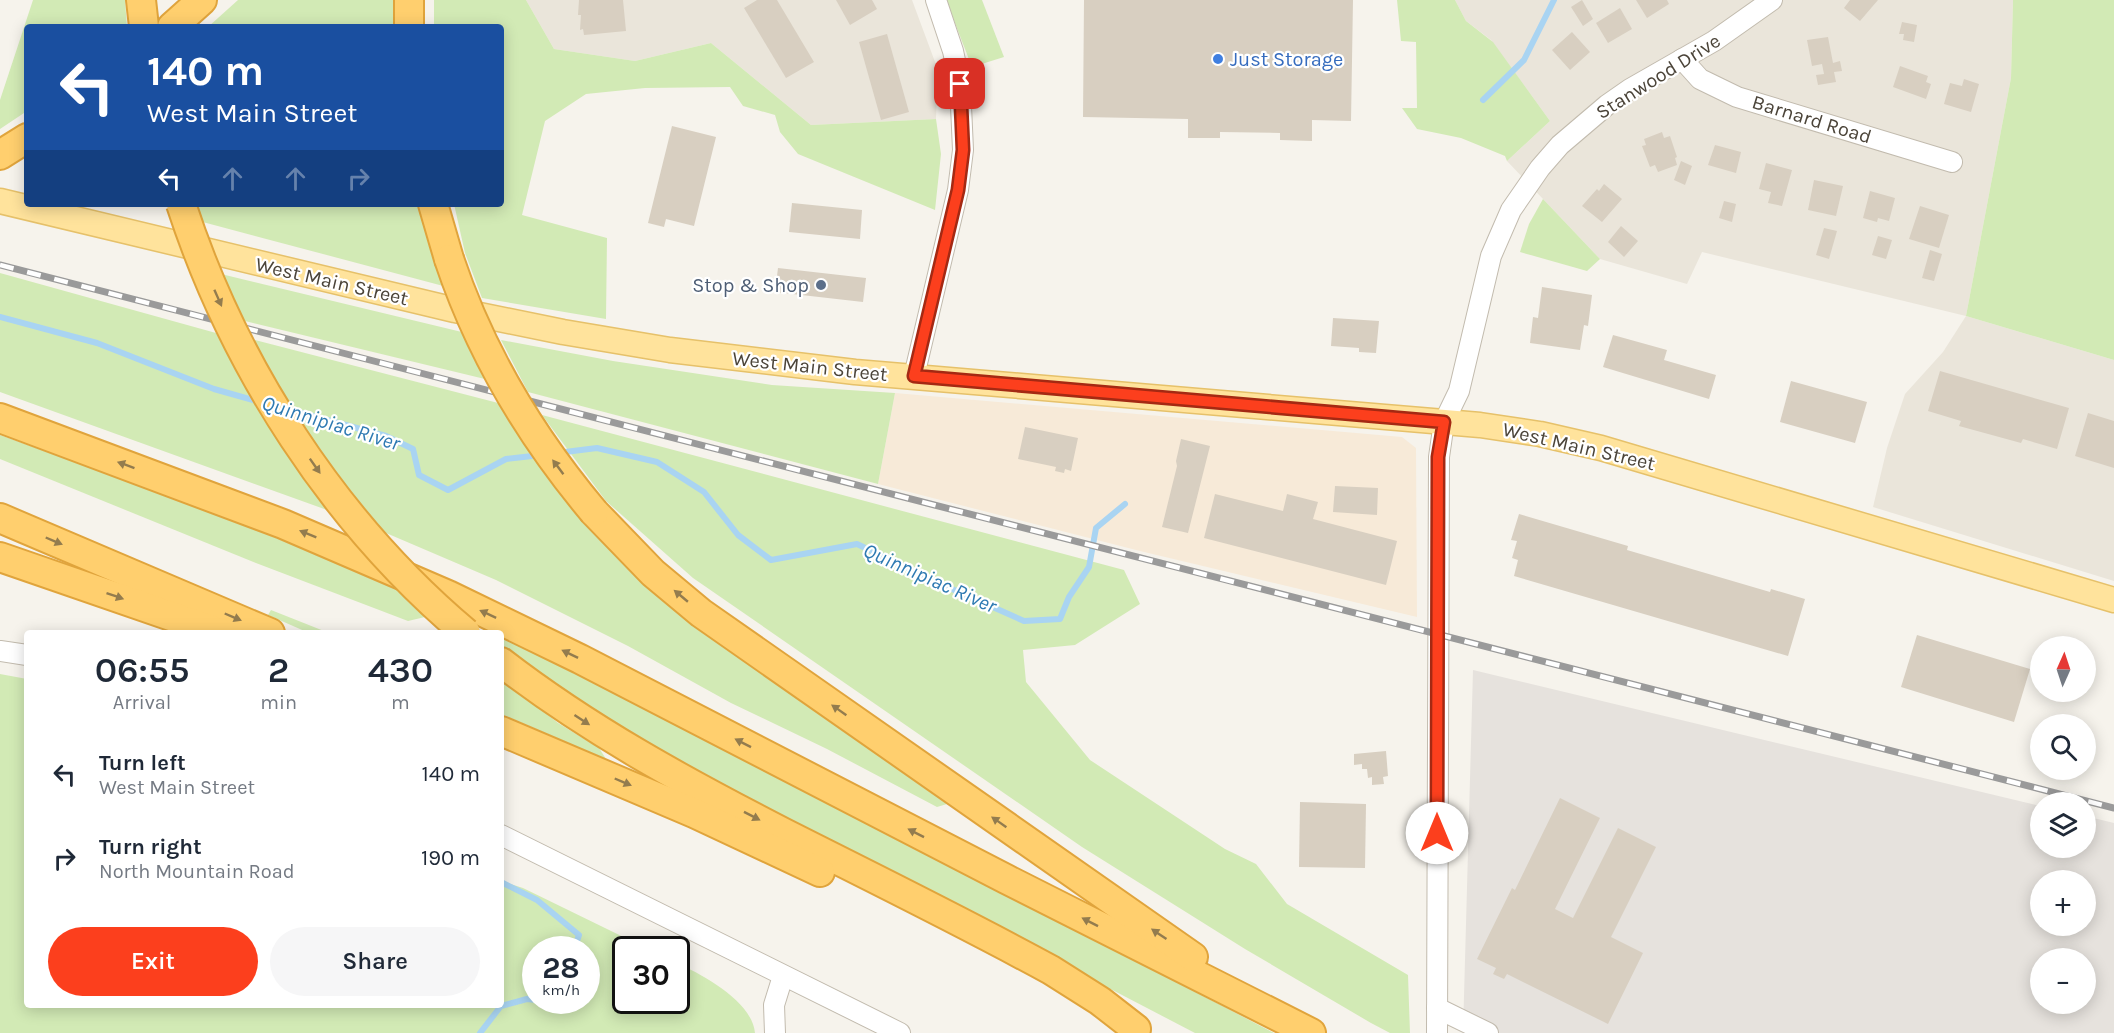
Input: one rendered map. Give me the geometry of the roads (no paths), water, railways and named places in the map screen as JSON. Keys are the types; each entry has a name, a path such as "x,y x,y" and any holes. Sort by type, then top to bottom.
{"highway":[{"path":"141,0 144,24"},
{"path":"175,24 202,0"},
{"path":"409,0 409,24"},
{"path":"0,155 24,140"},
{"path":"182,207 201,260 224,312 249,362 282,418 323,478 367,533 410,581 463,630"},
{"path":"434,207 449,259 473,321 513,400 554,463 594,512 654,573 722,628 1158,934 1284,1011 1312,1033"},
{"path":"0,418 283,524 387,567 510,624 1016,885 1312,1033"},
{"path":"0,518 263,630"},
{"path":"0,557 211,630"},
{"path":"504,664 570,712 638,755 1051,970 1100,1001 1140,1031"},
{"path":"504,733 694,813 840,881 1140,1031"}],"main road":[{"name":"West Main Street","path":"0,201 24,207"},
{"name":"West Main Street","path":"25,207 358,288 563,332 680,351 785,364 1516,429 1601,448 2114,600"}],"street":[{"path":"914,376 958,190 963,150 960,84 953,51 936,0"},
{"name":"Stanwood Drive","path":"1437,1033 1438,457 1444,422 1458,391 1491,256 1511,210 1524,190 1553,153 1581,126 1630,89 1743,22 1772,0"},
{"name":"Barnard Road","path":"1682,59 1700,79 1737,97 1952,162"},
{"path":"0,651 24,655"},
{"path":"504,836 900,1033"},
{"path":"775,1033 774,1005 783,976"},
{"path":"1437,1008 1488,1033"}],"waterway":[{"name":"Quinnipiac River","path":"1483,100 1524,60 1554,0"},
{"name":"Quinnipiac River","path":"0,317 97,343 214,389 260,402"},
{"name":"Quinnipiac River","path":"287,409 386,436 413,449 419,475 448,490 506,459 541,455"},
{"name":"Quinnipiac River","path":"557,453 597,448 657,462 704,492 738,535 771,560 857,544 1024,621 1060,619 1069,597 1089,567 1096,528 1125,504"},
{"path":"504,884 537,900 579,936"},
{"path":"504,1005 522,1000"},
{"path":"480,1033 499,1008"}],"railway":[{"path":"0,265 2114,808"}],"place":[{"name":"Just Storage","path":"1218,59"},
{"name":"Stop & Shop","path":"821,285"}]}
